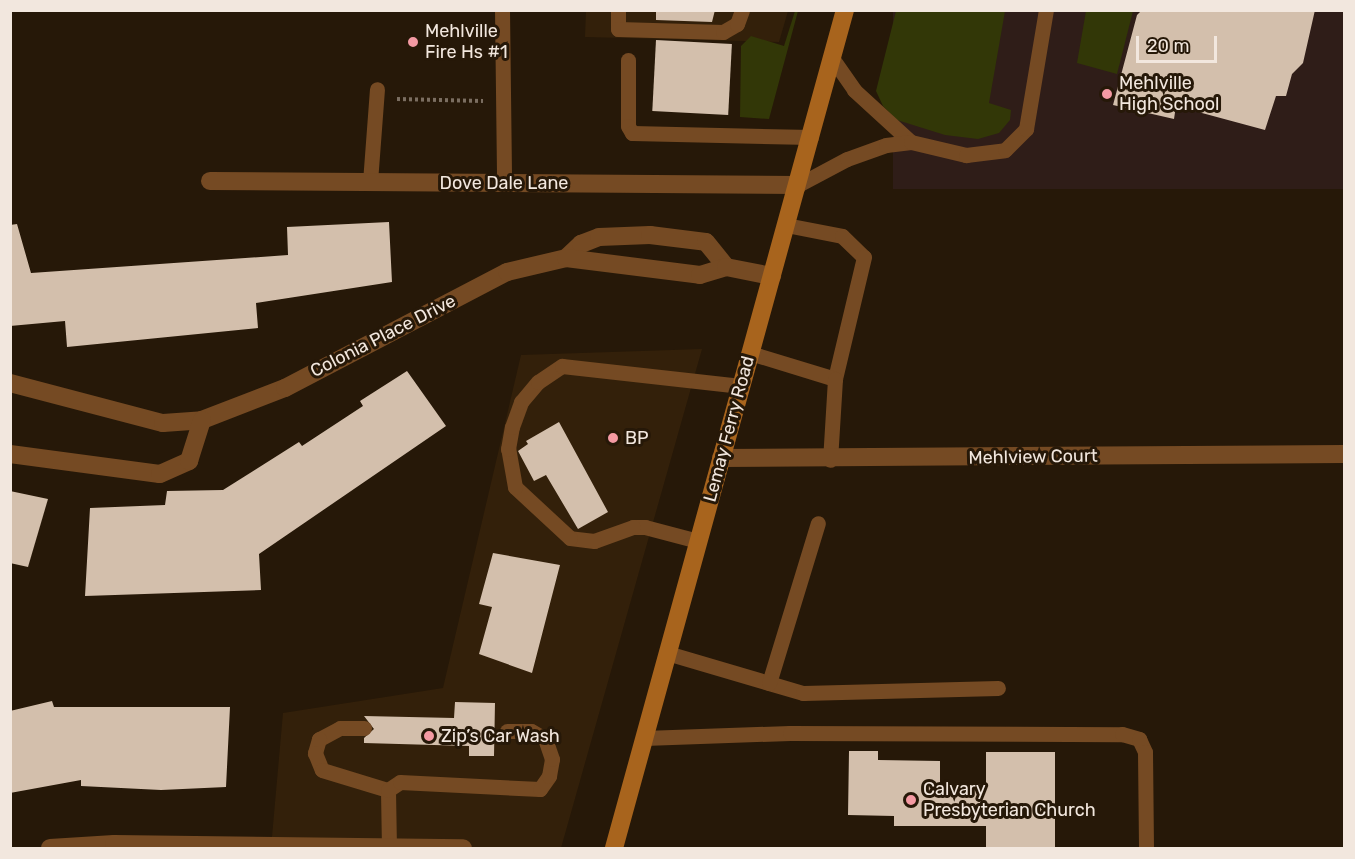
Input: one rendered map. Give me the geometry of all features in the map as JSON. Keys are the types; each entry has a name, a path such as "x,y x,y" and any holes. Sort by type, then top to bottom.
{"main road":[{"name":"Lemay Ferry Road","path":"614,849 845,10"}],"street":[{"name":"Dove Dale Lane","path":"210,181 798,186"},
{"name":"Colonia Place Drive","path":"566,258 581,244 599,237 650,234 706,242 726,267"},
{"name":"Colonia Place Drive","path":"10,383 163,423 202,420 285,388 507,272 566,258 700,275 726,267 772,276"},
{"path":"10,454 160,474 189,461 202,420"},
{"name":"Mehlview Court","path":"721,458 830,460 1344,454"},
{"path":"50,849 114,844 463,849"}],"lane":[{"path":"502,10 504,183"},
{"path":"618,10 618,29 655,32 723,32 737,24 741,10"},
{"path":"798,186 847,159 886,145 911,142 966,155 1005,150 1026,129 1046,10"},
{"path":"832,58 861,97 911,142"},
{"path":"628,60 628,126 632,133 811,137"},
{"path":"370,182 376,94"},
{"path":"786,225 843,236 864,257 835,379 830,460"},
{"path":"750,353 835,379"},
{"path":"698,541 645,527 633,527 594,541 570,538 515,487 508,449 512,427 521,402 538,382 562,366 741,386"},
{"path":"769,682 818,524"},
{"path":"667,653 803,693 998,688"},
{"path":"364,728 340,728 319,739 315,753 322,770 388,790"},
{"path":"388,790 400,782 540,789 549,776 552,759 545,739 531,731 507,731"},
{"path":"644,738 790,734 1122,734 1139,739 1145,752 1146,849"},
{"path":"388,790 389,848"}],"path":[{"path":"376,94 503,101"}],"shaded area":[{"path":"586,11 788,11 779,42 585,37"},
{"name":"Mehlville High School","path":"893,11 1344,11 1344,189 893,189"},
{"path":"702,349 561,848 271,848 283,713 443,688 521,355"}],"green space":[{"path":"795,11 798,11 769,119 740,117 741,46 751,36 784,46"},
{"path":"896,11 1005,11 989,103 1011,110 1010,120 999,133 978,139 945,135 897,120 883,106 876,91"},
{"path":"1086,11 1133,11 1117,74 1077,63"}],"building":[{"path":"656,10 715,10 712,22 656,20"},
{"path":"1142,10 1315,10 1303,63 1292,74 1286,96 1276,96 1265,130 1176,106 1174,119 1113,105 1137,15"},
{"path":"656,40 732,44 728,115 652,111"},
{"path":"389,222 392,282 256,303 258,328 67,347 65,321 10,326 10,225 17,224 31,273 288,255 287,227"},
{"path":"407,371 446,426 259,554 261,590 85,596 90,508 165,505 167,491 223,490 299,442 302,446 363,406 360,401"},
{"path":"559,422 608,512 578,529 546,475 534,481 518,451 528,444 526,441"},
{"path":"10,491 48,499 28,567 10,563"},
{"path":"493,553 560,565 532,673 479,654 492,607 479,604"},
{"path":"52,701 54,707 230,707 226,787 161,790 81,786 81,780 10,793 10,711"},
{"name":"Zip’s Car Wash","path":"455,702 495,703 494,756 469,756 469,746 364,743 364,738 374,729 364,716 454,718"},
{"path":"849,751 878,751 878,760 940,761 940,784 986,784 986,752 1055,752 1055,849 986,849 986,826 894,826 894,816 848,815"}],"place":[{"name":"Mehlville Fire Hs #1","path":"413,42"},
{"name":"Mehlville High School","path":"1107,94"},
{"name":"BP","path":"613,438"},
{"name":"Zip’s Car Wash","path":"429,736"},
{"name":"Calvary Presbyterian Church","path":"911,800"}]}
